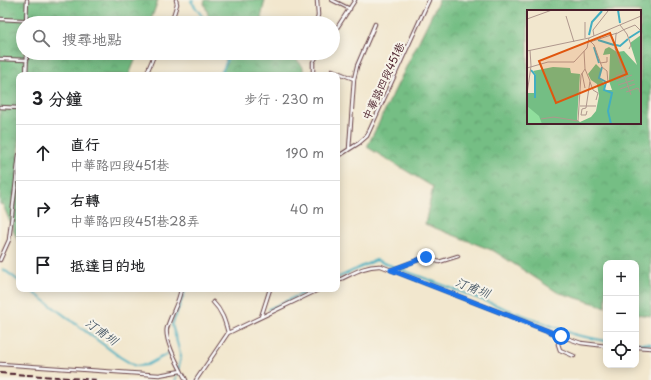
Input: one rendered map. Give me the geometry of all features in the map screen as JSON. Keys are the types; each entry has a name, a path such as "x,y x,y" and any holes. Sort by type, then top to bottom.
{"lane":[{"path":"26,16 27,0"},
{"path":"173,16 177,4 176,0"},
{"path":"317,0 318,16"},
{"path":"332,0 350,9"},
{"path":"340,24 355,0"},
{"name":"中華路四段451巷","path":"340,155 367,136 429,0"},
{"path":"0,19 16,21"},
{"path":"349,150 354,79 357,66 375,24"},
{"path":"0,58 16,59"},
{"path":"26,72 27,60"},
{"path":"147,72 152,60"},
{"path":"313,72 314,60"},
{"path":"332,70 337,72"},
{"path":"340,73 354,79"},
{"path":"0,107 16,108"},
{"path":"0,260 9,240 16,180"},
{"path":"391,270 426,257 439,262 458,256"},
{"path":"340,280 364,268 382,266 561,336 581,343 603,346"},
{"path":"181,292 180,298 166,332 177,363 186,380"},
{"path":"261,318 269,292"},
{"path":"196,380 228,333 314,292"},
{"path":"213,302 219,308 225,321 228,333"},
{"path":"561,336 558,344 560,350 574,356"},
{"path":"639,348 651,348"},
{"path":"0,364 159,375 181,371"}],"green space":[{"path":"0,0 158,0 152,16 16,16 16,60 135,60 130,72 16,72 16,237 3,205 0,204"},
{"path":"205,0 265,0 261,16 209,16 204,3"},
{"path":"439,0 651,0 651,316 639,314 639,260 603,260 603,306 557,292 494,251 425,224 433,187 367,147"},
{"path":"226,60 297,60 303,67 303,72 220,72 227,64"}],"waterway":[{"path":"193,0 191,1 202,16"},
{"path":"221,72 223,70 227,60"},
{"name":"汀甫圳","path":"340,277 376,260 576,335 603,340"},
{"name":"汀甫圳","path":"3,269 16,279"},
{"name":"汀甫圳","path":"33,292 120,357 135,366 147,365 169,353"},
{"path":"175,380 181,356 172,325 185,292"},
{"name":"汀甫圳","path":"269,309 306,292"},
{"name":"汀甫圳","path":"639,343 651,344"}],"railway":[{"path":"0,373 98,380"}],"route":[{"path":"426,257 391,270 561,336"}]}
